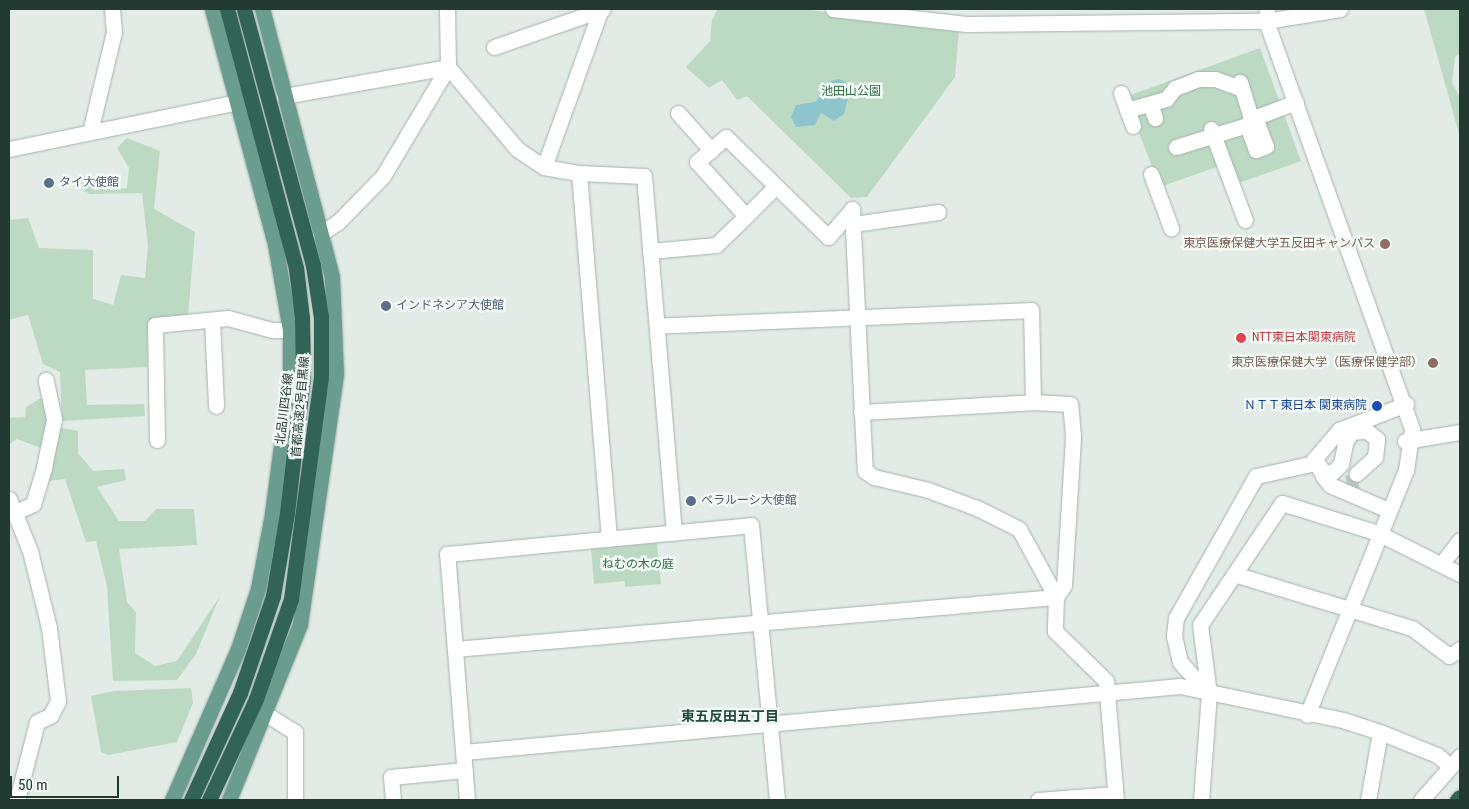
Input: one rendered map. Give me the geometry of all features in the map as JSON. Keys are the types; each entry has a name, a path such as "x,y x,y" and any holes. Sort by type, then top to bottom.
{"highway":[{"name":"首都高速2号目黒線","path":"191,800 240,693 273,596 287,513 303,376 302,318 296,268 227,9"},
{"name":"首都高速2号目黒線","path":"209,800 256,699 285,622 304,515 321,377 321,318 313,266 244,9"},
{"path":"1457,800 1460,797"}],"main road":[{"name":"北品川四谷線","path":"172,800 238,648 258,589 290,377 290,330 275,244 212,9"},
{"path":"229,800 266,714 300,624 305,601 336,374 332,276 262,9"}],"street":[{"path":"90,132 114,32 112,9"},
{"path":"320,234 338,222 384,176 448,67 447,9"},
{"path":"544,167 602,9"},
{"path":"494,47 602,9"},
{"path":"833,9 966,24 1000,16 1266,15 1340,9"},
{"path":"1266,15 1406,404 1412,429 1408,441 1406,470 1378,533 1306,715"},
{"path":"284,96 448,67"},
{"path":"448,67 517,149 544,167 578,173 644,176 674,533"},
{"path":"1127,110 1166,99 1175,88 1198,78 1241,85 1249,122"},
{"path":"1121,93 1133,126"},
{"path":"9,149 238,102"},
{"path":"1176,147 1200,138 1201,141 1212,133 1249,122 1296,102"},
{"path":"1150,104 1155,118"},
{"path":"678,113 710,150"},
{"path":"1212,133 1245,220"},
{"path":"746,216 696,162 726,136 828,237 852,209 865,471 874,478 928,490 977,508 1019,529 1056,597 1055,631 1106,681 1116,797 1038,800"},
{"path":"578,173 609,539"},
{"path":"1151,174 1171,228"},
{"path":"650,251 716,245 776,186"},
{"path":"854,224 938,212"},
{"path":"658,326 1030,310 1033,402"},
{"path":"157,440 155,325 228,318 272,330 290,330"},
{"path":"212,320 216,406"},
{"path":"16,512 33,504 44,467 54,419 46,380"},
{"path":"861,412 1033,402 1070,404 1072,436 1064,585 1056,597"},
{"path":"1388,510 1330,485 1319,465 1328,440 1339,430 1406,404"},
{"path":"1209,694 1180,662 1174,636 1176,618 1256,476 1310,464 1319,465 1332,473 1341,464 1345,443 1351,432 1367,431 1377,439 1375,458 1357,477 1381,464 1385,449 1379,431 1370,424 1356,422"},
{"path":"1408,441 1460,432"},
{"path":"9,499 16,512 30,551 50,628 58,701 52,715 37,722 17,800"},
{"path":"1201,800 1209,694 1200,625 1282,503 1378,533 1442,563 1460,574"},
{"path":"467,800 447,554 751,525 777,800"},
{"path":"1442,563 1460,540"},
{"path":"1234,574 1348,607 1412,628 1449,656 1460,650"},
{"path":"454,650 1056,597"},
{"path":"464,752 769,726 1180,686 1306,715 1343,720 1455,761 1421,800"},
{"path":"266,714 295,732 295,800"},
{"path":"1368,800 1380,732"},
{"path":"394,800 392,777 465,770"}],"green space":[{"name":"池田山公園","path":"718,9 802,9 959,29 955,77 867,197 851,198 747,96 737,100 722,80 709,88 686,67 710,41 712,20"},
{"path":"1424,9 1460,9 1460,54 1455,57 1452,82 1460,98 1460,137"},
{"path":"1260,48 1301,161 1236,184 1228,163 1160,187 1125,97"},
{"path":"127,138 160,151 154,209 195,232 188,316 148,322 147,367 85,370 87,405 144,404 145,416 62,421 60,372 43,364 28,315 9,320 9,211 11,220 28,218 39,248 93,250 93,299 113,305 121,275 145,278 148,246 142,193 90,194 77,187 86,177 110,189 127,188 129,168 117,148"},
{"path":"44,396 47,424 43,449 17,439 9,444 9,418 25,417 26,407"},
{"path":"56,427 78,431 78,453 93,471 124,469 126,480 97,487 119,521 145,521 156,509 194,509 197,545 119,549 127,602 136,612 135,653 155,666 177,661 220,596 196,654 177,680 113,681 107,586 96,541 86,542 65,479 46,481"},
{"name":"ねむの木の庭","path":"657,543 661,584 625,587 625,581 594,584 591,549"},
{"path":"191,688 193,703 177,742 108,755 101,752 91,696 114,691"}],"water":[{"path":"839,79 846,82 849,95 844,114 834,121 821,113 815,125 796,127 791,117 796,105 815,102 823,93 819,88 821,84"}],"tunnel":[{"path":"1347,483 1358,480"}],"place":[{"name":"タイ大使館","path":"49,183"},
{"name":"東京医療保健大学五反田キャンパス","path":"1385,244"},
{"name":"インドネシア大使館","path":"386,306"},
{"name":"NTT東日本関東病院","path":"1241,338"},
{"name":"東京医療保健大学（医療保健学部）","path":"1433,363"},
{"name":"ＮＴＴ東日本 関東病院","path":"1377,406"},
{"name":"ベラルーシ大使館","path":"691,501"}],"district":[{"name":"東五反田五丁目","path":"730,716"}]}
